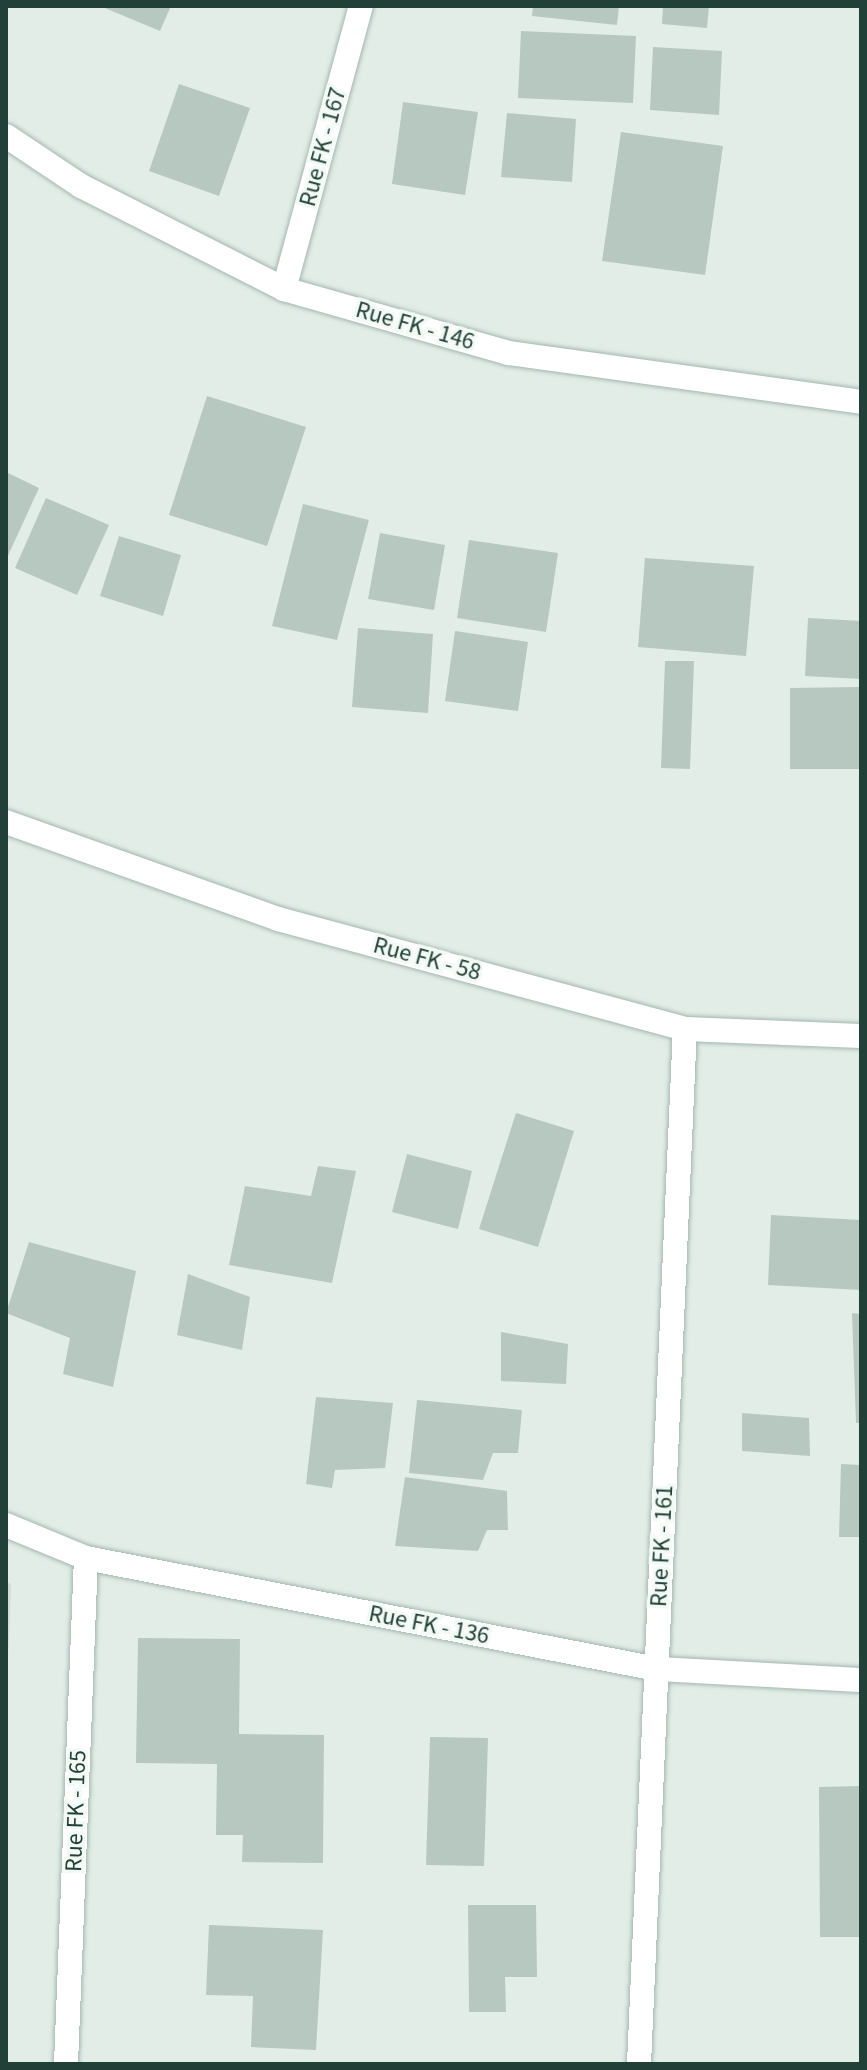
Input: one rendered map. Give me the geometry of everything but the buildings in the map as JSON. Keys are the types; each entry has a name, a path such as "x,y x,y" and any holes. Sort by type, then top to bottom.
{"street":[{"name":"Rue FK - 167","path":"284,289 361,6"},
{"name":"Rue FK - 146","path":"6,136 81,186 284,289 509,353 861,402"},
{"name":"Rue FK - 58","path":"6,822 278,919 685,1029 861,1036"},
{"name":"Rue FK - 161","path":"639,2064 685,1029"},
{"name":"Rue FK - 136","path":"6,1525 86,1558 657,1669 861,1680"},
{"name":"Rue FK - 165","path":"66,2064 86,1558"}],"shaded area":[{"path":"6,1582 11,1584 6,1711"}]}
